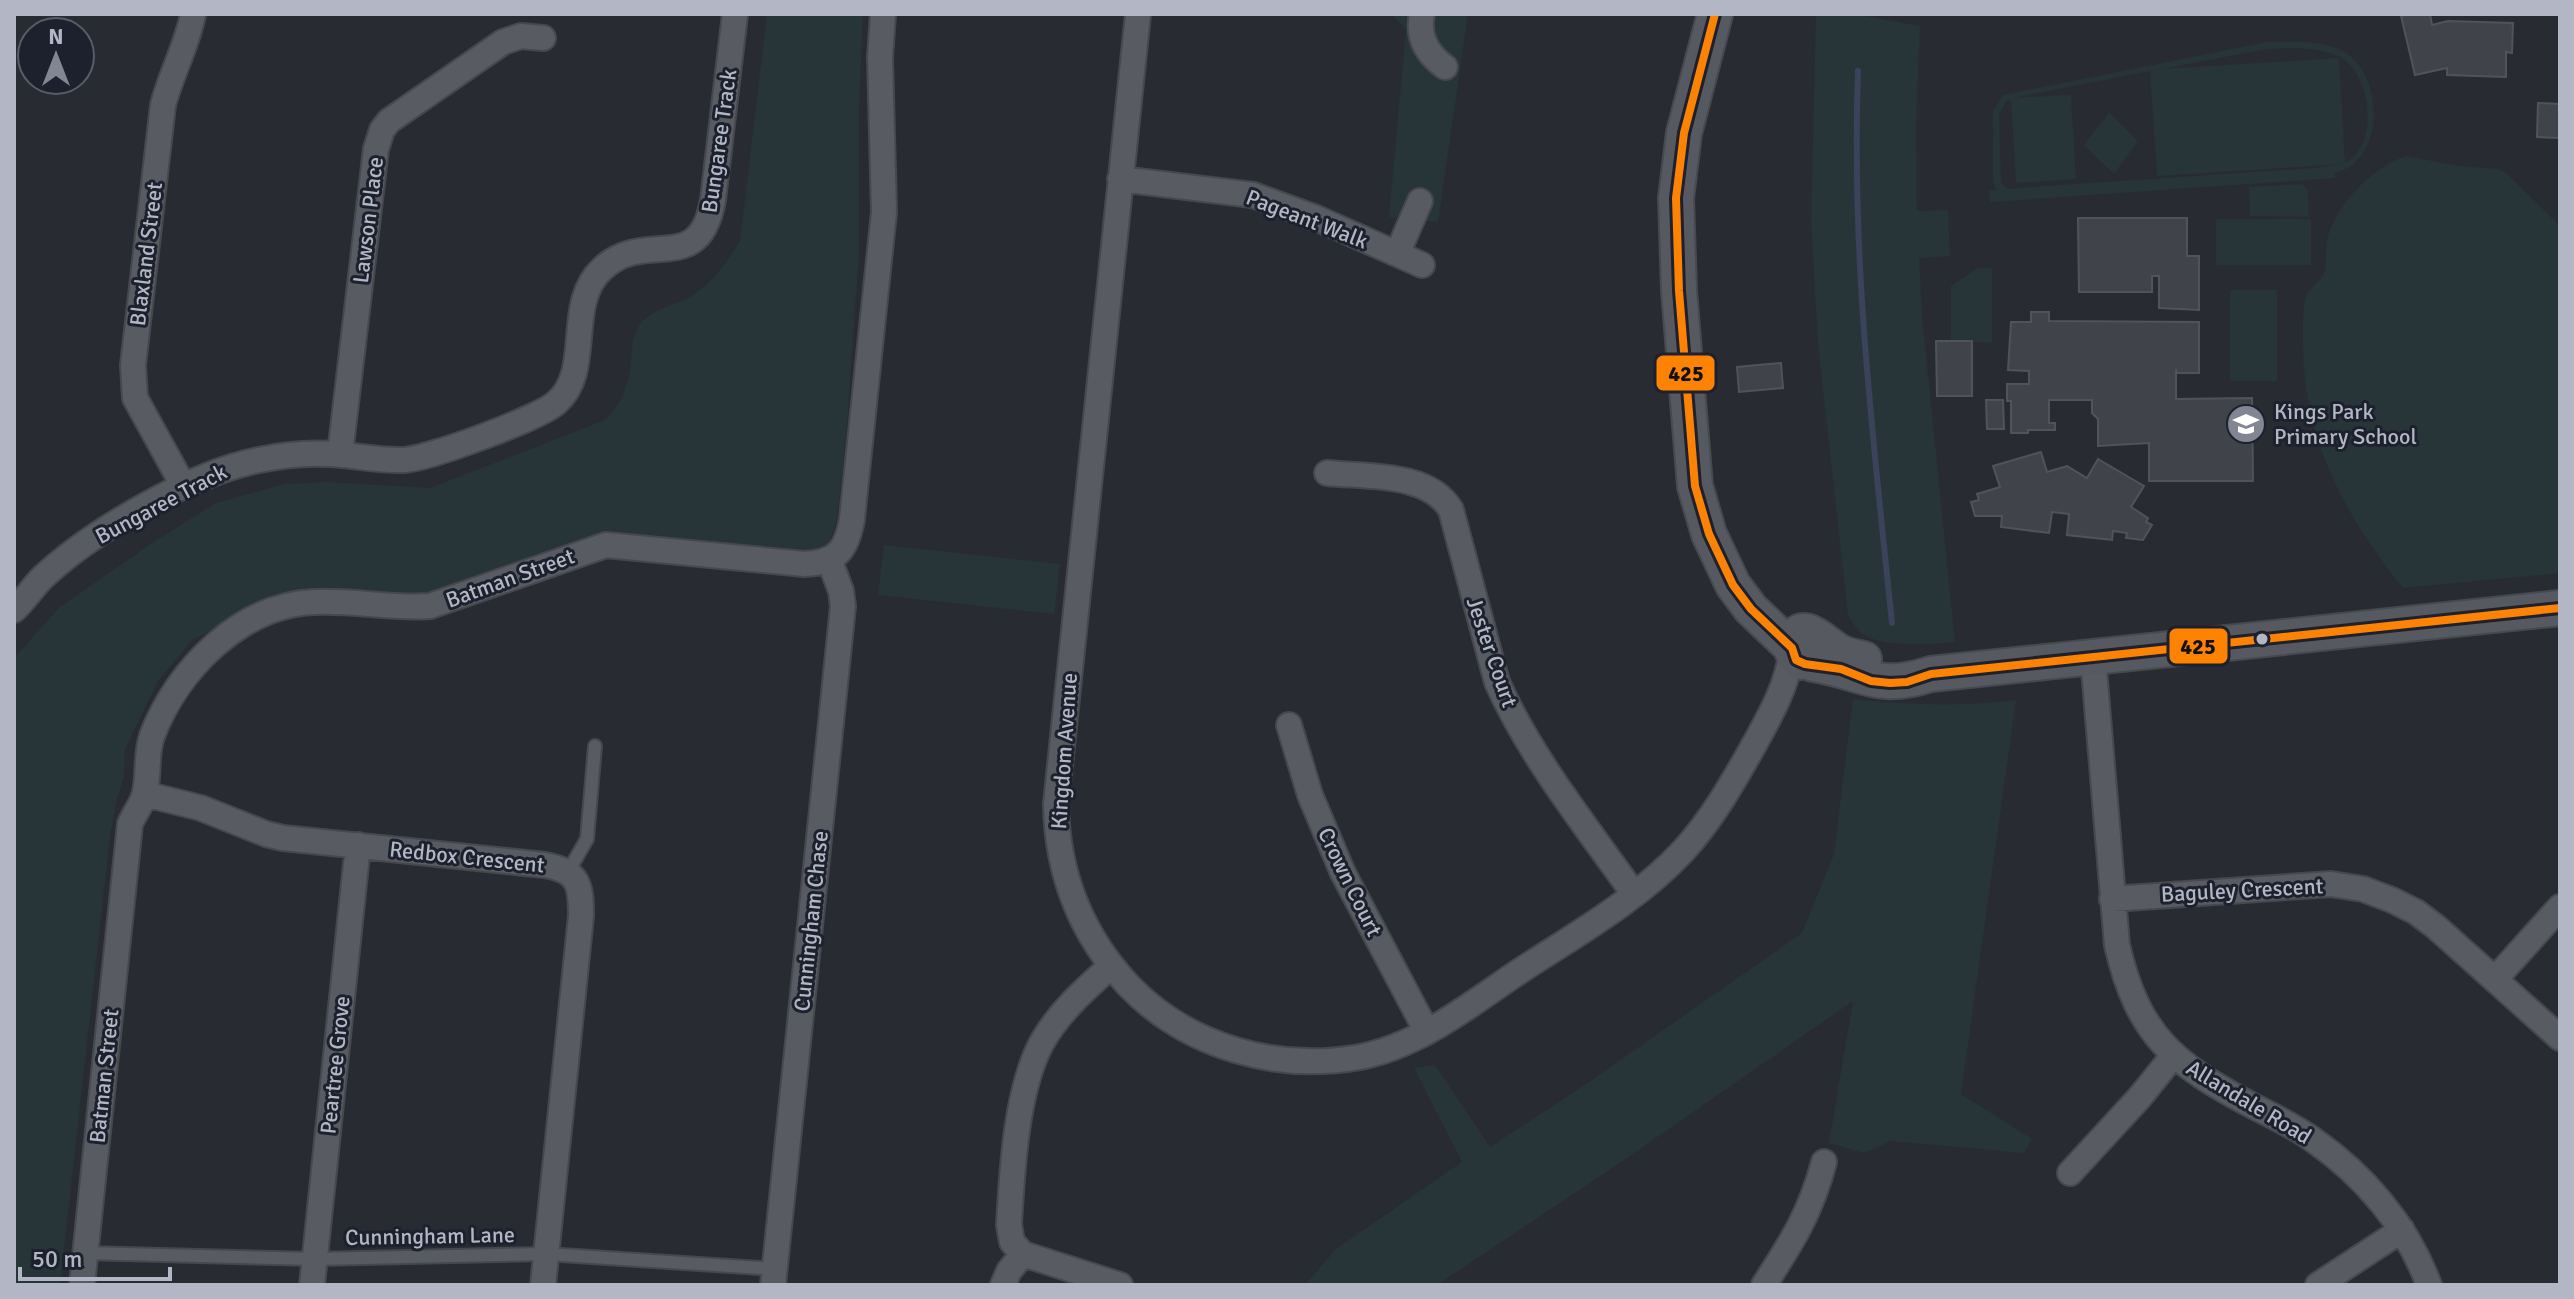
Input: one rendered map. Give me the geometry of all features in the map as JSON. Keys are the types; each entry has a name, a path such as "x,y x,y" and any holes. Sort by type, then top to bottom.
{"street":[{"name":"Blaxland Street","path":"184,487 135,398 132,374 163,105 193,14"},
{"name":"Bungaree Track","path":"16,607 41,579 126,517 234,466 307,453 404,460 422,458 546,410 562,397 575,369 585,296 601,270 629,252 679,248 697,238 707,225 713,200 735,14"},
{"path":"829,559 846,545 852,519 884,212 880,57 883,14"},
{"name":"Kingdom Avenue","path":"1138,14 1056,804 1060,856 1068,885 1091,937 1111,966 1137,994 1180,1026 1206,1040 1259,1056 1309,1062 1362,1057 1427,1032 1634,894 1681,853 1720,805 1805,650"},
{"path":"1422,14 1421,36 1426,49 1445,67"},
{"path":"1716,19 1702,55 1684,133 1676,198 1676,238 1695,486 1709,534 1733,585 1751,609 1805,650 1845,655 1931,674 2560,608"},
{"name":"Lawson Place","path":"340,454 376,149 382,130 400,112 503,42 521,36 543,38"},
{"name":"Pageant Walk","path":"1120,179 1253,195 1303,213 1422,265"},
{"name":"Pageant Walk","path":"1397,254 1420,201"},
{"name":"Jester Court","path":"1327,473 1417,483 1445,499 1451,510 1485,643 1509,709 1527,740 1634,894"},
{"name":"Batman Street","path":"82,1285 130,824 145,794 147,757 159,719 187,675 228,634 286,606 309,602 430,606 606,545 804,564 829,559"},
{"name":"Cunningham Chase","path":"774,1277 843,606 829,559"},
{"name":"Allandale Road","path":"2093,657 2112,899 2117,945 2127,987 2152,1030 2173,1056 2203,1077 2310,1137 2360,1179 2402,1230 2429,1285"},
{"name":"Crown Court","path":"1289,725 1310,795 1343,873 1427,1032"},
{"name":"Redbox Crescent","path":"145,794 201,808 266,834 545,865 568,872 579,885 581,916 543,1285"},
{"name":"Peartree Grove","path":"312,1285 358,845"},
{"name":"Baguley Crescent","path":"2112,899 2296,885 2331,884 2363,889 2416,912 2496,978 2560,1038"},
{"path":"2496,978 2560,907"},
{"path":"1111,966 1058,1019 1032,1064 1020,1112 1009,1225 1012,1242 1023,1254 1120,1285"},
{"path":"2070,1173 2173,1056"},
{"path":"1764,1285 1801,1228 1817,1190 1824,1162"},
{"path":"2318,1285 2402,1230"},
{"path":"1003,1285 1009,1271 1023,1254"}],"lane":[{"path":"568,872 584,849 590,824 595,746"},
{"name":"Cunningham Lane","path":"85,1253 315,1259 546,1254 774,1277"}],"shaded area":[{"path":"767,14 863,14 859,108 859,253 846,438 837,520 829,544 816,551 800,553 614,537 431,597 236,618 192,640 158,681 125,749 124,777 110,836 60,1285 14,1285 14,658 60,607 216,503 284,484 328,482 430,488 605,420 624,391 637,328 653,313 703,288 740,241"},
{"path":"1391,14 1468,14 1438,222 1389,217 1406,29"},
{"path":"1816,14 1855,14 1920,26 1917,211 1948,210 1950,256 1919,258 1955,642 1905,644 1878,641 1859,631 1848,615 1818,345 1811,220"},
{"path":"2267,42 2308,42 2339,49 2359,66 2368,82 2374,119 2363,153 2351,166 2335,173 2335,178 1990,202 1989,190 1997,190 1993,182 1993,111 2003,95","holes":["2267,49 2325,51 2342,58 2352,67 2365,95 2367,127 2356,154 2345,163 2339,58 2162,69","2150,71 2157,176 2345,164 2008,189 2001,183 1999,114 2007,100 2011,99 2016,183 2076,179 2071,95 2013,98"]},
{"path":"2109,112 2138,141 2114,174 2084,145"},
{"path":"2406,156 2505,172 2560,226 2560,573 2403,588 2346,504 2319,444 2305,379 2303,327 2306,296 2324,273 2328,236 2348,199 2381,168"},
{"path":"2302,184 2308,190 2309,217 2250,216 2249,187"},
{"path":"2216,219 2311,219 2311,265 2216,265"},
{"path":"1978,268 1992,268 1992,343 1951,340 1951,286"},
{"path":"2230,290 2277,290 2277,381 2230,381"},
{"path":"884,545 1060,564 1054,614 878,595"},
{"path":"1853,699 1935,704 2016,700 1961,1094 2032,1139 2024,1153 1891,1141 1864,1153 1829,1143 1853,1001 1437,1285 1305,1285 1336,1249 1462,1162 1414,1068 1435,1065 1490,1147 1802,933 1834,854"}],"building":[{"path":"2430,14 2432,25 2448,21 2513,23 2512,53 2506,52 2506,77 2447,75 2447,68 2415,75 2401,16"},
{"path":"2538,103 2560,104 2560,138 2537,137"},
{"path":"2078,218 2187,218 2187,256 2199,256 2199,310 2159,308 2159,276 2152,276 2152,292 2079,292"},
{"path":"2031,312 2049,312 2049,321 2199,322 2199,373 2177,373 2176,369 2176,399 2252,398 2253,481 2149,481 2149,443 2098,446 2098,419 2092,413 2092,400 2049,400 2049,423 2055,423 2055,430 2011,433 2011,401 2007,401 2007,384 2029,384 2029,371 2008,370 2011,322 2031,322"},
{"path":"1936,341 1972,341 1972,396 1937,396"},
{"path":"1781,363 1783,388 1739,392 1737,367"},
{"path":"1986,400 2003,400 2004,429 1987,429"},
{"path":"2041,452 2047,472 2067,466 2087,478 2098,459 2144,486 2131,507 2148,518 2146,522 2152,525 2143,540 2126,538 2127,533 2113,531 2112,540 2067,535 2069,514 2052,512 2049,533 2001,527 2002,516 1975,516 1971,502 1979,500 1977,494 2000,487 1993,466"}],"waterway":[{"path":"1858,71 1858,210 1865,348 1892,623"}],"transit line":[{"name":"425","path":"1715,14 1684,133 1676,198 1679,291 1695,486 1709,534 1733,585 1751,609 1792,648 1796,660 1841,669 1871,681 1907,682 1931,674 2560,608"}],"place":[{"name":"Kings Park Primary School","path":"2246,424"}]}
